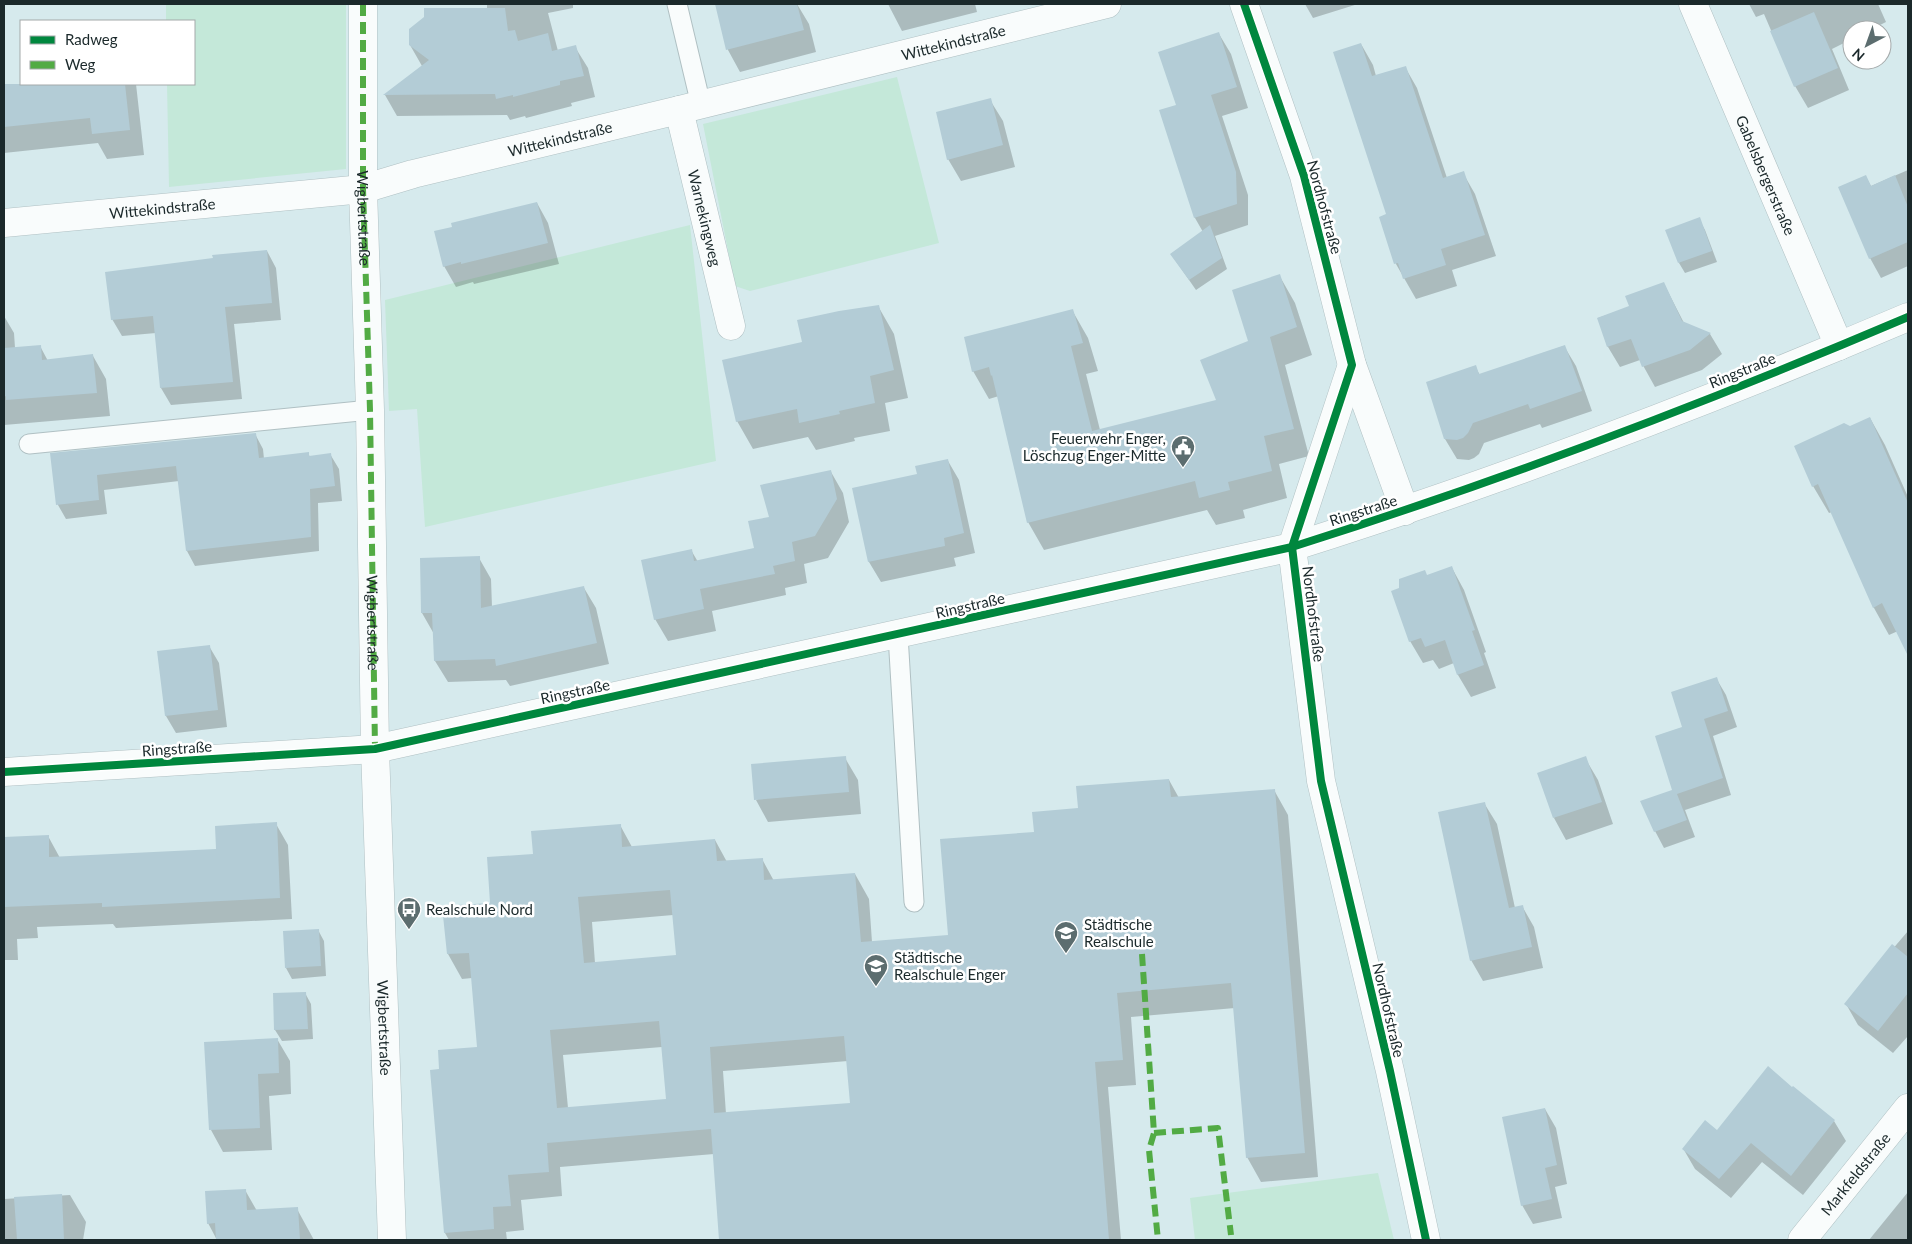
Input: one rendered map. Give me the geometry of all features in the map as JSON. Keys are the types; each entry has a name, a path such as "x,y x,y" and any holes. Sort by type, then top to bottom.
{"street":[{"name":"Wigbertstraße","path":"363,4 363,189 370,410 376,749 392,1240"},
{"name":"Wittekindstraße","path":"4,223 363,189 413,174 690,108 1107,4"},
{"name":"Nordhofstraße","path":"1244,4 1304,176 1352,365 1405,511"},
{"name":"Gabelsbergerstraße","path":"1693,4 1839,346"},
{"name":"Warnekingweg","path":"690,108 730,326"},
{"name":"Ringstraße","path":"4,772 376,749 1292,547 1405,511 1620,434 1908,317"},
{"name":"Nordhofstraße","path":"1352,365 1292,547 1321,781 1390,1071 1426,1240"},
{"name":"Markfeldstraße","path":"1802,1240 1908,1108"}],"lane":[{"path":"677,4 690,108"},
{"path":"29,444 370,410"},
{"path":"898,635 914,902"}],"green space":[{"path":"166,4 346,4 346,169 169,187 167,85 195,85 195,20 166,20"},
{"path":"897,77 939,243 750,291 735,286 703,124"},
{"path":"690,225 716,461 425,527 417,409 389,411 385,300"},
{"path":"1378,1173 1394,1240 1195,1240 1190,1198"}],"building":[{"path":"715,4 797,4 804,30 726,50"},
{"path":"424,8 505,8 508,31 515,30 518,41 548,33 552,51 576,45 584,76 560,81 560,85 513,97 513,95 496,99 495,94 383,95 429,60 409,45 409,29 424,17"},
{"path":"1814,12 1838,68 1794,87 1770,31"},
{"path":"1219,32 1237,87 1211,95 1236,172 1237,204 1194,218 1159,110 1176,105 1158,52"},
{"path":"1361,43 1372,76 1406,66 1443,178 1464,171 1485,235 1441,249 1446,265 1403,279 1398,263 1394,264 1379,217 1386,214 1333,52"},
{"path":"4,84 125,85 130,130 92,134 90,118 4,127"},
{"path":"991,98 1003,145 947,160 936,112"},
{"path":"1866,175 1871,186 1895,175 1908,207 1908,242 1869,259 1838,187"},
{"path":"537,202 548,243 443,267 434,231 452,227 451,223"},
{"path":"1700,217 1712,251 1678,263 1665,230"},
{"path":"1210,225 1222,258 1189,280 1170,254"},
{"path":"267,250 272,303 225,307 233,382 160,388 153,316 111,320 105,272 213,258 212,255"},
{"path":"1280,274 1297,327 1270,337 1294,429 1264,436 1272,471 1228,482 1230,490 1199,498 1195,481 1027,523 992,375 989,367 972,372 964,337 1073,309 1083,343 1071,346 1092,431 1216,400 1200,360 1248,341 1232,290"},
{"path":"1664,282 1682,321 1711,333 1690,350 1642,367 1631,339 1607,347 1597,318 1629,306 1625,296"},
{"path":"879,305 894,370 870,376 875,403 839,411 840,414 799,423 797,409 736,422 722,360 802,342 797,320"},
{"path":"41,345 42,360 93,354 97,393 6,400 6,396 4,397 4,348"},
{"path":"1565,345 1582,391 1530,409 1528,404 1473,423 1463,438 1457,440 1444,439 1426,382 1476,365 1479,374"},
{"path":"1870,417 1908,503 1908,656 1882,603 1873,608 1818,484 1812,487 1794,446 1844,423 1850,426"},
{"path":"256,433 259,458 309,452 309,456 331,453 335,486 310,489 311,537 186,551 176,466 97,475 99,500 56,505 50,453"},
{"path":"948,459 964,533 944,538 945,546 868,562 852,488 917,474 915,466"},
{"path":"831,470 837,499 815,536 792,542 795,561 773,566 775,574 700,589 704,609 654,620 641,560 692,549 694,561 754,548 748,521 769,517 760,485"},
{"path":"480,556 481,608 584,586 597,643 496,666 495,659 434,661 432,613 421,613 420,558"},
{"path":"1452,566 1475,630 1472,631 1484,665 1457,675 1445,640 1425,647 1421,638 1409,642 1391,591 1399,588 1399,579 1425,570 1427,575"},
{"path":"210,645 218,710 165,716 157,651"},
{"path":"1717,677 1728,711 1704,719 1723,778 1677,794 1687,820 1654,832 1640,801 1672,790 1655,736 1682,727 1671,692"},
{"path":"846,756 849,792 754,800 751,764"},
{"path":"1586,756 1602,802 1553,818 1537,773"},
{"path":"1169,779 1171,797 1275,789 1305,1153 1246,1158 1231,983 1117,993 1123,1060 1095,1062 1109,1240 719,1240 711,1129 547,1143 549,1172 508,1175 511,1206 493,1207 494,1229 444,1233 430,1070 439,1069 438,1050 477,1047 469,953 447,954 442,906 490,903 487,857 533,854 531,831 621,824 622,847 715,839 717,861 763,858 764,880 855,873 861,942 948,935 940,839 1034,832 1032,812 1078,808 1076,786","holes":["670,890 676,955 584,963 578,897","659,1021 666,1099 557,1108 550,1030","844,1036 850,1103 714,1113 710,1047"]},
{"path":"1485,802 1509,908 1523,905 1532,947 1470,961 1438,812"},
{"path":"277,822 280,898 102,907 102,903 4,907 4,837 49,835 49,857 216,849 215,826"},
{"path":"319,929 321,966 285,968 283,931"},
{"path":"1892,944 1908,957 1908,993 1878,1031 1844,1004"},
{"path":"306,992 308,1029 274,1030 273,993"},
{"path":"278,1038 279,1073 258,1074 260,1128 209,1130 204,1042"},
{"path":"1768,1066 1835,1120 1791,1176 1751,1143 1719,1179 1682,1149 1705,1120 1717,1130"},
{"path":"1545,1108 1557,1165 1545,1168 1552,1199 1521,1206 1502,1117"},
{"path":"246,1189 247,1210 298,1207 300,1240 216,1240 215,1223 207,1224 205,1191"},
{"path":"62,1194 64,1240 17,1240 14,1197"}],"marked path":[{"path":"363,4 363,189 370,410 375,749"},
{"path":"1142,954 1154,1133 1149,1150 1158,1240"},
{"path":"1154,1133 1218,1128 1231,1235"}],"cycle path":[{"path":"1244,4 1304,176 1352,365 1292,547 1321,781 1390,1071 1426,1240"},
{"path":"4,772 375,749 1292,547 1448,495 1603,439 1756,380 1908,317"}],"place":[{"name":"Feuerwehr Enger, Löschzug Enger-Mitte","path":"1183,468"},
{"name":"Realschule Nord","path":"409,930"},
{"name":"Städtische Realschule","path":"1066,954"},
{"name":"Städtische Realschule Enger","path":"876,987"}]}
